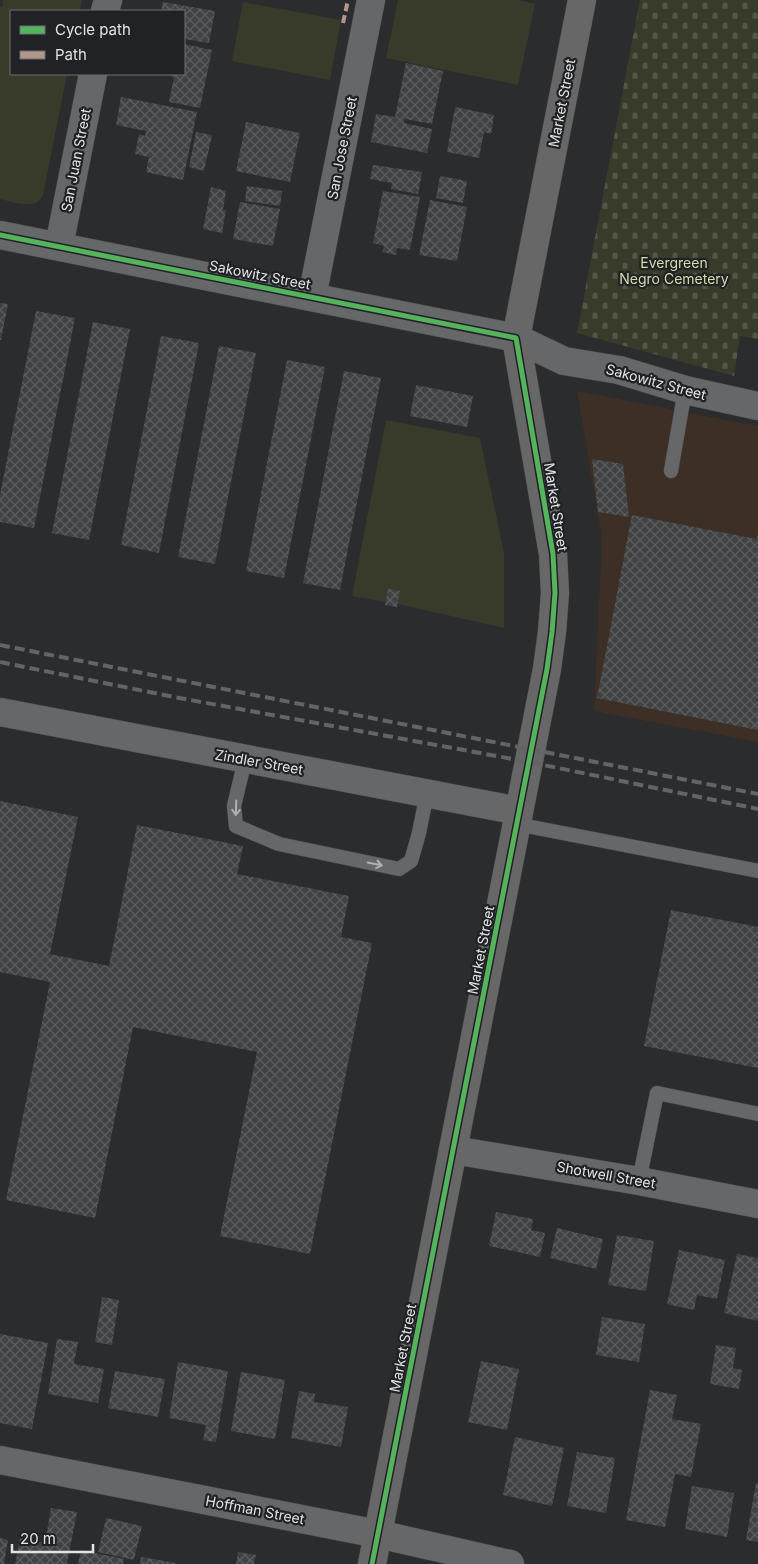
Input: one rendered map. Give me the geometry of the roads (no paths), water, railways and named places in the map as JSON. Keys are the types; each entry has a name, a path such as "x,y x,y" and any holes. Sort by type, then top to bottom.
{"street":[{"name":"San Jose Street","path":"312,297 371,0"},
{"name":"Market Street","path":"372,1564 547,669 552,632 555,593 553,554 516,338 582,0"},
{"name":"San Juan Street","path":"59,246 93,75"},
{"name":"Sakowitz Street","path":"0,235 516,338 564,361 619,370 685,390 758,406"},
{"name":"Zindler Street","path":"0,712 427,793 518,818"},
{"name":"Shotwell Street","path":"453,1150 640,1180 758,1204"},
{"name":"Hoffman Street","path":"0,1460 378,1534 510,1564"}],"lane":[{"path":"671,471 685,390"},
{"path":"246,760 234,806 236,826 279,844 399,869 411,861 427,793"},
{"path":"518,818 758,870"},
{"path":"640,1180 657,1093 758,1114"}],"railway":[{"path":"0,645 758,794"},
{"path":"0,662 174,697 529,762 758,809"}],"park label":[{"name":"Evergreen Negro Cemetery","path":"674,272"}]}
